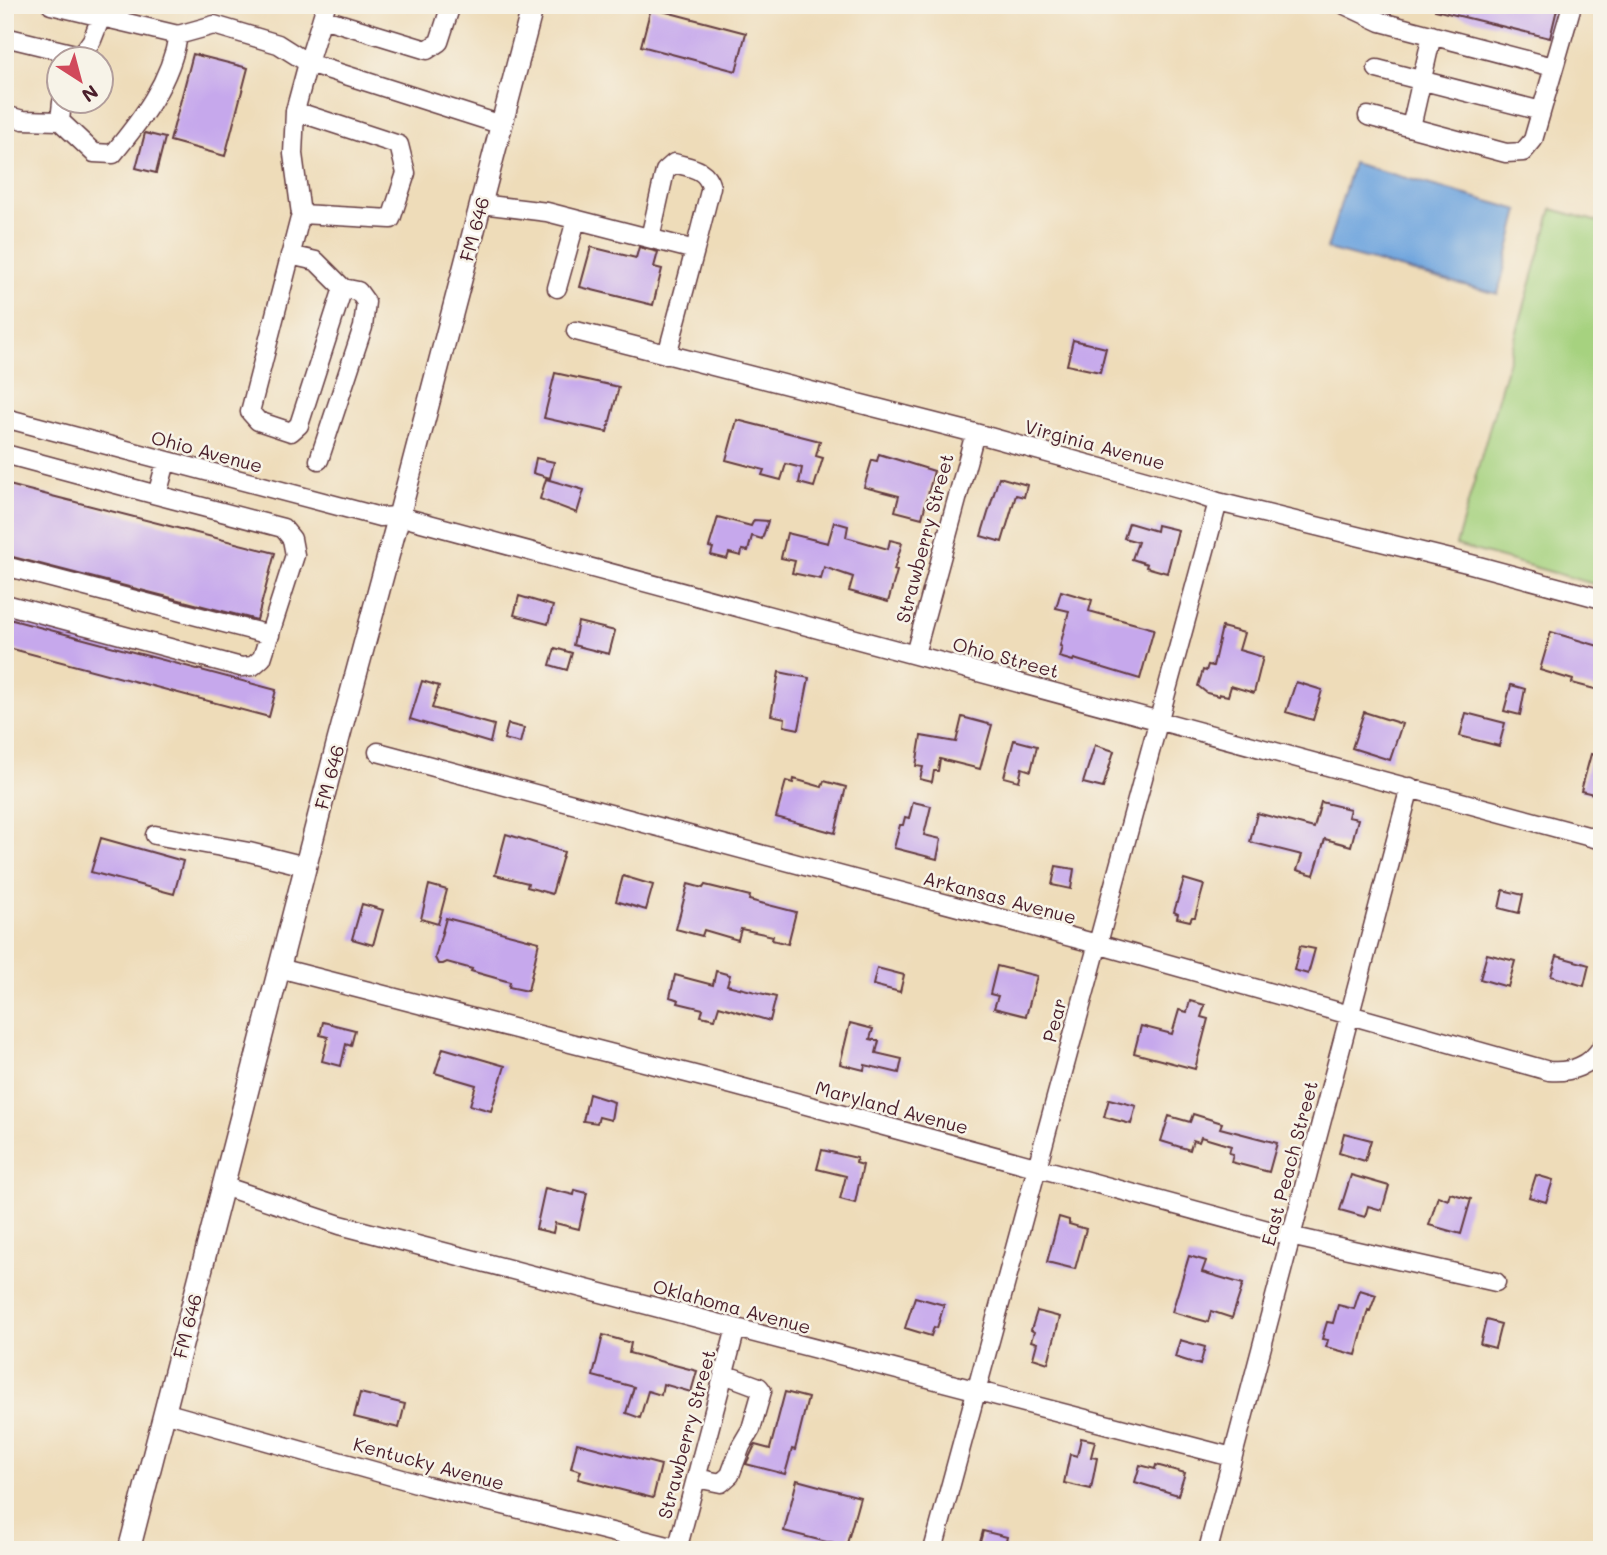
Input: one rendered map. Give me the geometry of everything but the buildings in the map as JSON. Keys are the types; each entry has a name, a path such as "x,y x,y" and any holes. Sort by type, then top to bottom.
{"main road":[{"name":"FM 646","path":"129,1550 279,968 533,5"}],"street":[{"path":"51,5 178,35 214,25 278,44 308,63 502,125"},
{"path":"343,288 299,425 291,432 258,421 250,412 301,214 293,154 295,111 324,12 427,50 439,41 451,5"},
{"path":"1368,116 1506,153 1523,152 1533,140 1572,5"},
{"path":"1347,6 1381,22 1553,67"},
{"path":"87,46 101,17"},
{"path":"5,115 23,120 60,121 94,153 113,155 142,120 174,59 178,35"},
{"path":"1411,127 1432,35"},
{"path":"5,37 46,48"},
{"path":"1377,69 1541,111"},
{"path":"295,111 399,145 406,173 391,219 301,214"},
{"path":"60,121 61,116"},
{"path":"650,238 665,171 669,165 674,163 702,171 708,177 711,187 667,355"},
{"path":"481,204 547,212 695,250"},
{"path":"556,288 576,220"},
{"path":"290,255 316,261 343,288 358,291 366,302 363,327 319,460"},
{"name":"Virginia Avenue","path":"576,331 975,433 1218,502 1602,599"},
{"name":"Ohio Avenue","path":"5,418 380,517 399,516"},
{"name":"Strawberry Street","path":"915,654 975,433"},
{"path":"5,454 283,528 292,540 295,555 262,658 253,666 241,667 5,604"},
{"path":"157,495 166,462"},
{"name":"Pear","path":"933,1550 1218,502"},
{"name":"Ohio Street","path":"399,516 1602,840"},
{"path":"5,566 270,635"},
{"name":"Arkansas Avenue","path":"378,752 1097,944 1549,1071 1569,1071 1580,1066 1590,1061 1602,1046"},
{"name":"East Peach Street","path":"1208,1550 1410,787"},
{"path":"155,835 249,852 306,866"},
{"name":"Maryland Avenue","path":"279,968 714,1080 1290,1236 1496,1282"},
{"name":"Oklahoma Avenue","path":"223,1186 340,1225 1233,1457"},
{"name":"Strawberry Street","path":"679,1549 736,1328"},
{"path":"696,1478 721,1483 730,1475 740,1446 751,1429 762,1391 759,1387 724,1374"},
{"name":"Kentucky Avenue","path":"164,1412 427,1486 679,1549"}],"green space":[{"path":"1552,209 1602,223 1602,568 1597,585 1456,545"}],"water":[{"path":"1353,163 1519,210 1498,294 1327,249"}]}
